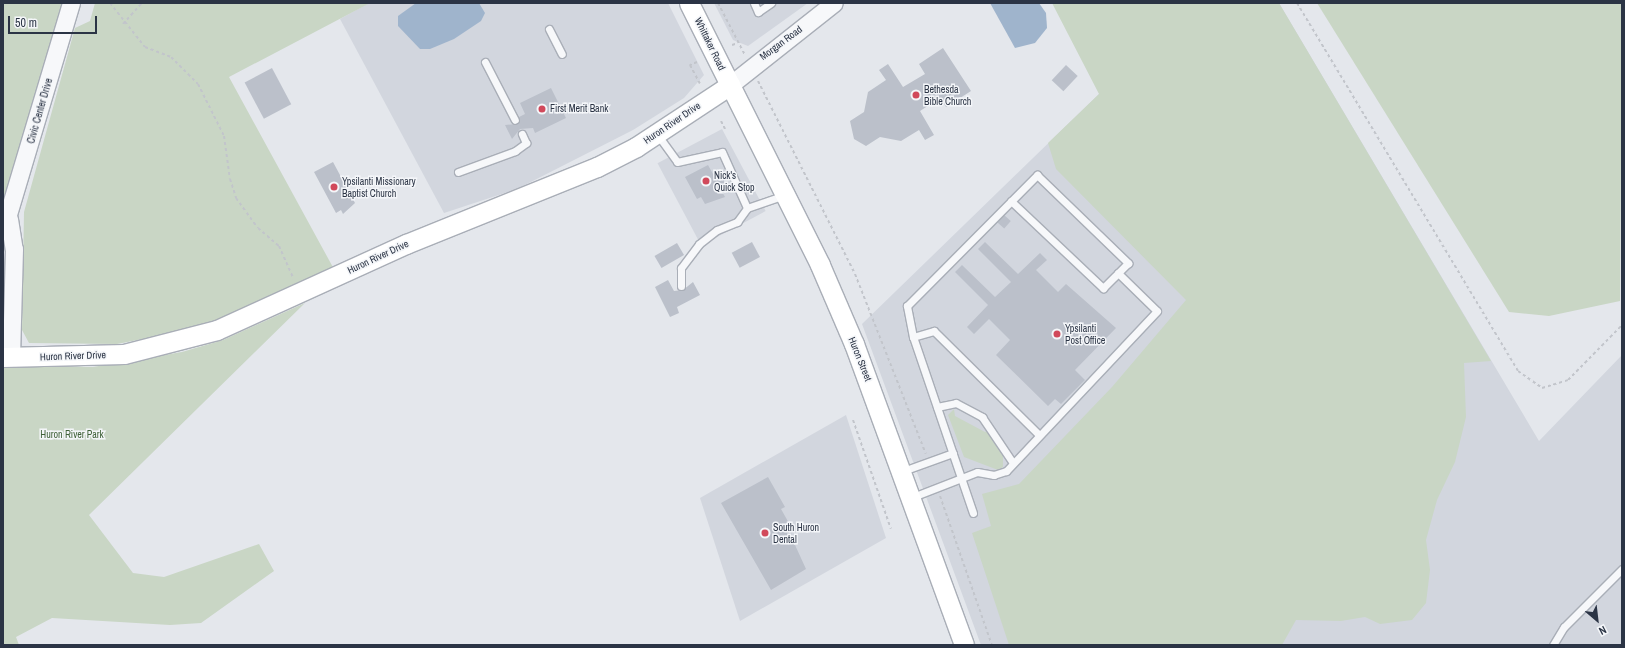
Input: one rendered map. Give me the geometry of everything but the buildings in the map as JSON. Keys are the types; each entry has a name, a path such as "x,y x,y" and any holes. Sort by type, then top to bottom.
{"main road":[{"name":"Whittaker Road","path":"689,3 730,85"},
{"name":"Huron River Drive","path":"7,357 124,354 169,345 217,330 412,241 592,169 657,133 730,85"},
{"name":"Huron Street","path":"730,85 785,195 854,344 913,497 964,645"}],"street":[{"name":"Civic Center Drive","path":"7,357 14,249 6,225 71,3"},
{"name":"Morgan Road","path":"730,85 834,3"}],"lane":[{"path":"754,3 758,12 771,3"},
{"path":"549,29 562,54"},
{"path":"485,62 515,120"},
{"path":"657,133 677,162 722,152 747,208"},
{"path":"458,172 515,151 526,143 522,134"},
{"path":"973,513 913,337 907,306 1037,174 1128,263 1102,288 1011,201"},
{"path":"681,286 681,268 699,244 717,230 736,222 747,208 785,195"},
{"path":"913,497 977,472 994,475 1012,463 1157,311 1118,273"},
{"path":"913,337 934,331 1039,435"},
{"path":"937,407 956,403 982,417 1012,463"},
{"path":"903,471 953,453"},
{"path":"1553,645 1564,627 1622,569"}],"path":[{"path":"110,3 123,24 145,47 171,57 198,84 224,136 236,198 258,228 279,246 300,293"},
{"path":"123,24 142,3"},
{"path":"718,3 739,44 732,45"},
{"path":"1297,3 1518,371 1542,388 1568,380 1622,325"},
{"path":"697,62 690,65 700,84"},
{"path":"756,78 855,274 925,452"},
{"path":"721,121 725,129"},
{"path":"853,420 891,529"},
{"path":"941,496 992,645"}],"shaded area":[{"path":"369,3 668,3 704,75 684,98 633,130 517,189 444,213 340,19"},
{"path":"714,3 808,3 748,46 733,40"},
{"path":"1279,3 1539,441 1622,355 1622,645 981,645 862,324 1099,94"},
{"path":"722,129 766,211 701,245 658,163"},
{"path":"846,415 886,538 740,621 700,498"}],"green space":[{"path":"3,3 62,3 3,200"},
{"path":"95,3 370,3 229,77 335,271 214,325 117,344 29,343 22,330 24,212 75,28 90,21"},
{"path":"1052,3 1279,3 1491,361 1464,363 1466,417 1455,462 1437,500 1426,540 1430,570 1426,603 1412,620 1380,624 1365,617 1341,621 1296,620 1282,645 1009,645 972,533 991,526 982,494 1019,484 1112,387 1186,300 1056,169 1048,143 1099,94"},
{"path":"1317,3 1622,3 1620,301 1549,316 1509,312"},
{"name":"Huron River Park","path":"305,303 89,515 133,573 164,577 259,544 274,571 201,623 170,625 52,618 16,637 19,645 3,645 3,365 93,367 182,352 223,340"},
{"path":"954,409 955,416 985,432 989,429 1003,453 1003,467 998,470 964,457 948,415"}],"water":[{"path":"416,3 479,3 485,13 481,21 454,39 430,49 420,49 398,26 398,16"},
{"path":"990,3 1039,3 1046,13 1047,28 1035,43 1015,48"}],"place":[{"name":"Bethesda Bible Church","path":"916,95"},
{"name":"First Merit Bank","path":"542,109"},
{"name":"Nick's Quick Stop","path":"706,181"},
{"name":"Ypsilanti Missionary Baptist Church","path":"334,187"},
{"name":"Ypsilanti Post Office","path":"1057,334"},
{"name":"South Huron Dental","path":"765,533"}]}
